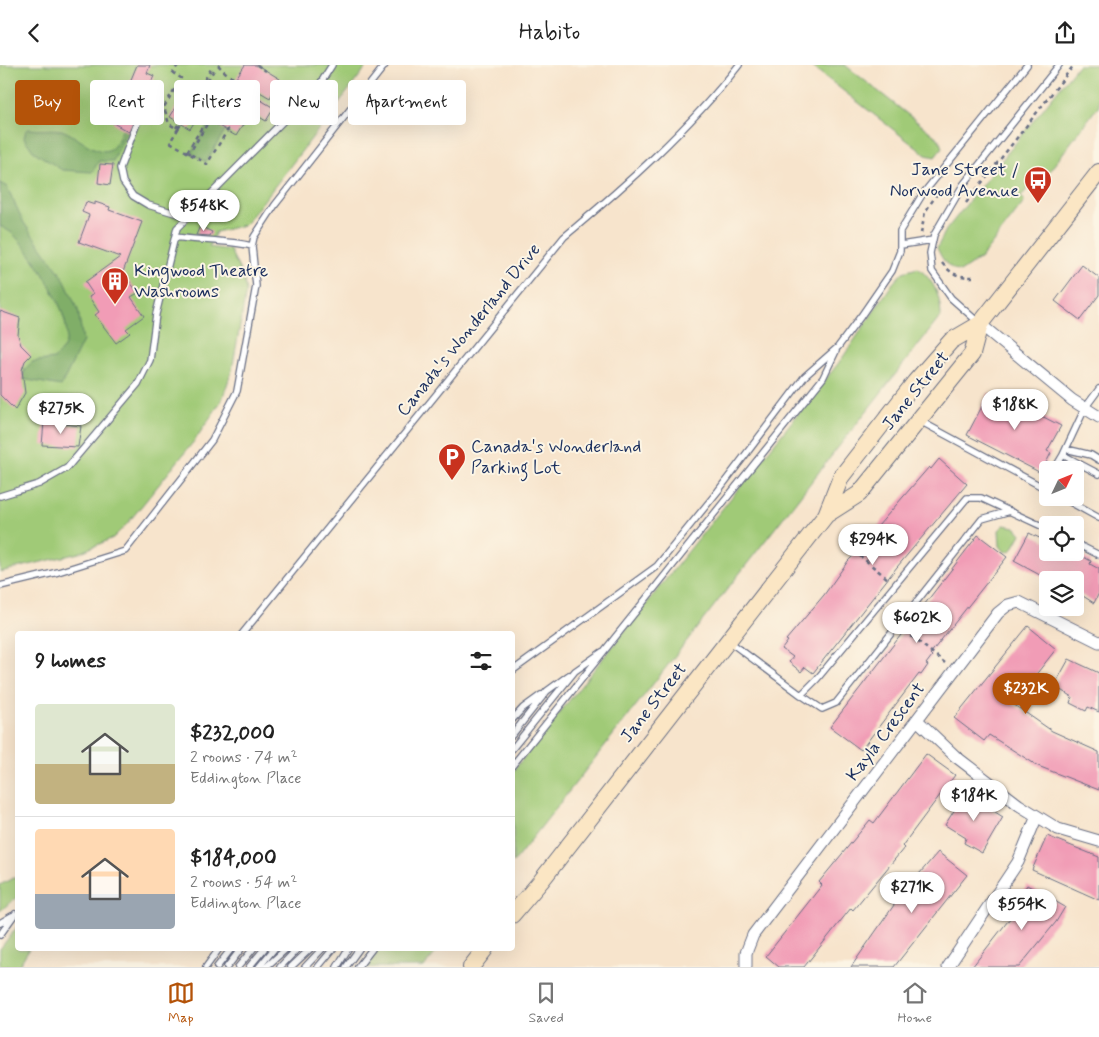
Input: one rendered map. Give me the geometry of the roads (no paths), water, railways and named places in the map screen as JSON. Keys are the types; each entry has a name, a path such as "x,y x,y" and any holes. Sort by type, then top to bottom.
{"main road":[{"name":"Jane Street","path":"515,911 826,515 841,477 915,382 951,341 980,324 1099,172"},
{"name":"Jane Street","path":"826,515 859,494 972,354 980,324"},
{"path":"471,967 483,951"}],"street":[{"path":"980,324 1085,408 1099,417"},
{"name":"Kayla Crescent","path":"746,967 746,953 753,935 998,613 1008,605 1019,602 1099,642"},
{"path":"917,720 978,775 1058,829 1099,841"},
{"path":"948,967 1018,862 1037,815"}],"lane":[{"path":"0,496 40,484 67,468 143,377 150,360 156,314 177,228 320,84 332,65"},
{"path":"0,585 58,572 125,551 212,440 237,391 256,286 252,246 254,237 275,205 385,65"},
{"name":"Canada's Wonderland Drive","path":"244,631 564,237 595,211 702,110 738,65"},
{"path":"515,762 823,378 838,347 892,271 900,245 900,231 922,195 1027,65"},
{"path":"980,324 951,298 932,271 930,253 932,240 963,185 1059,65"},
{"path":"136,125 120,168 123,182 133,196 148,205 188,217"},
{"path":"175,237 197,241 230,241 252,246"},
{"path":"900,245 932,240"},
{"path":"515,669 657,566 718,491 805,376 838,347"},
{"path":"1060,461 1085,408 1099,389"},
{"path":"918,420 1039,485"},
{"path":"1065,452 1091,455 1099,459"},
{"path":"1065,452 1099,474"},
{"path":"800,695 817,679 967,498 981,498 1039,525"},
{"path":"1077,506 1099,518"},
{"path":"728,641 800,695 822,709 836,703 982,519 1010,511"},
{"path":"1084,548 1099,555"},
{"path":"515,713 607,649"},
{"path":"515,745 575,671"},
{"path":"515,731 547,691"},
{"path":"515,717 523,708"},
{"path":"0,923 15,914"},
{"path":"0,935 15,914"},
{"path":"206,967 218,951"},
{"path":"217,967 229,951"},
{"path":"227,967 239,951"},
{"path":"238,967 251,951"},
{"path":"249,967 262,951"},
{"path":"259,967 272,951"},
{"path":"266,967 284,951"},
{"path":"280,967 295,951"},
{"path":"291,967 308,951"},
{"path":"305,967 320,951"},
{"path":"318,967 331,951"},
{"path":"337,967 347,951"},
{"path":"346,967 358,951"},
{"path":"358,967 370,951"}],"place":[{"name":"Jane Street / Norwood Avenue","path":"1038,204"},
{"name":"Kingwood Theatre Washrooms","path":"115,305"},
{"name":"Canada's Wonderland Parking Lot","path":"452,481"}]}
